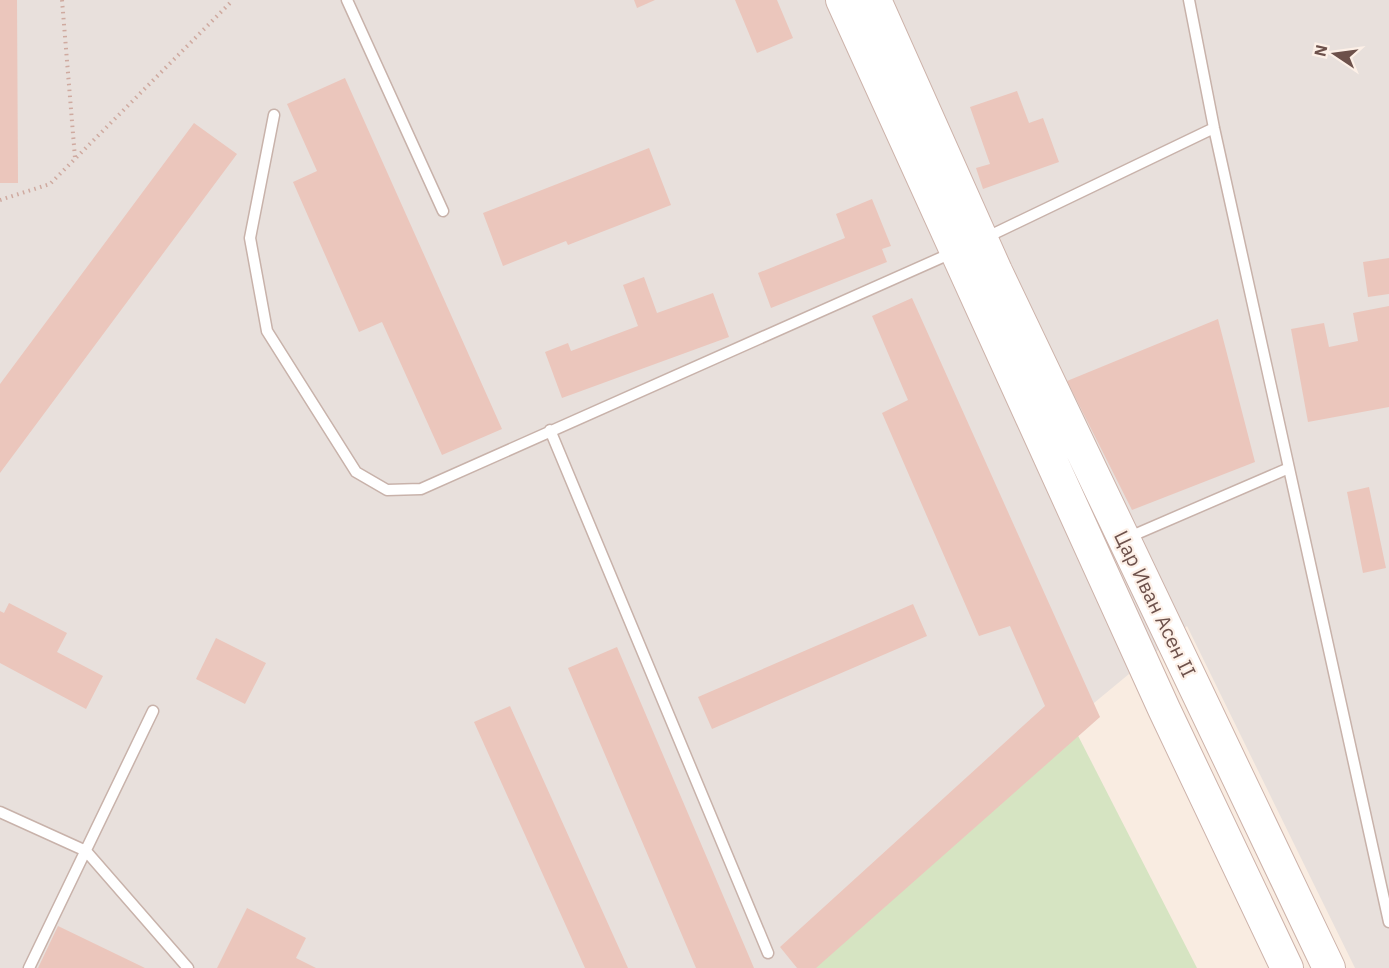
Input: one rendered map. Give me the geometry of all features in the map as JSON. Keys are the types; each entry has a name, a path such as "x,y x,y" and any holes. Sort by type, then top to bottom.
{"street":[{"path":"842,0 968,246"},
{"path":"875,0 968,246"},
{"name":"Цар Иван Асен II","path":"968,246 970,284 1164,709 1287,968"},
{"name":"Цар Иван Асен II","path":"968,246 1124,539 1329,968"}],"lane":[{"path":"347,0 443,211"},
{"path":"1189,0 1214,128 1389,922"},
{"path":"274,115 250,238 267,331 356,472 387,490 421,489 968,246 1214,128"},
{"path":"550,430 768,953"},
{"path":"1124,539 1289,468"},
{"path":"29,968 153,711"},
{"path":"0,812 86,851 188,968"}],"path":[{"path":"62,0 75,159"},
{"path":"0,200 50,184 233,0"}],"shaded area":[{"path":"0,0 1389,0 1389,968 1355,968 1187,626 1071,722 801,968 0,968"}],"green space":[{"path":"1071,722 1197,968 801,968"}],"building":[{"path":"0,0 17,0 18,183 0,183"},
{"path":"634,0 655,0 637,8"},
{"path":"735,0 777,0 793,38 757,53"},
{"path":"345,78 502,429 442,455 382,322 359,332 293,182 317,171 287,104"},
{"path":"1017,91 1029,123 1043,118 1059,162 983,189 976,168 990,164 970,107"},
{"path":"194,123 237,154 0,473 0,384"},
{"path":"649,148 671,205 568,245 566,241 503,266 483,213"},
{"path":"872,199 891,246 882,249 887,262 771,308 758,273 845,238 836,214"},
{"path":"1389,258 1389,294 1368,297 1363,262"},
{"path":"644,277 657,313 713,293 729,337 562,398 545,352 568,343 571,351 638,326 623,285"},
{"path":"912,298 1100,717 816,968 797,968 780,947 1045,706 1010,626 979,636 882,413 908,400 872,316"},
{"path":"1389,306 1389,407 1308,422 1291,329 1324,323 1329,347 1358,341 1353,313"},
{"path":"1218,319 1255,462 1132,510 1067,381"},
{"path":"1369,487 1386,568 1363,573 1347,492"},
{"path":"9,603 67,633 57,652 103,676 86,709 0,663 0,611 4,613"},
{"path":"913,604 927,636 712,729 698,697"},
{"path":"216,638 266,663 245,704 196,679"},
{"path":"617,647 754,968 696,968 568,668"},
{"path":"510,706 628,968 585,968 474,722"},
{"path":"247,908 306,938 296,958 316,968 217,968"},
{"path":"58,926 145,968 38,968"}]}
